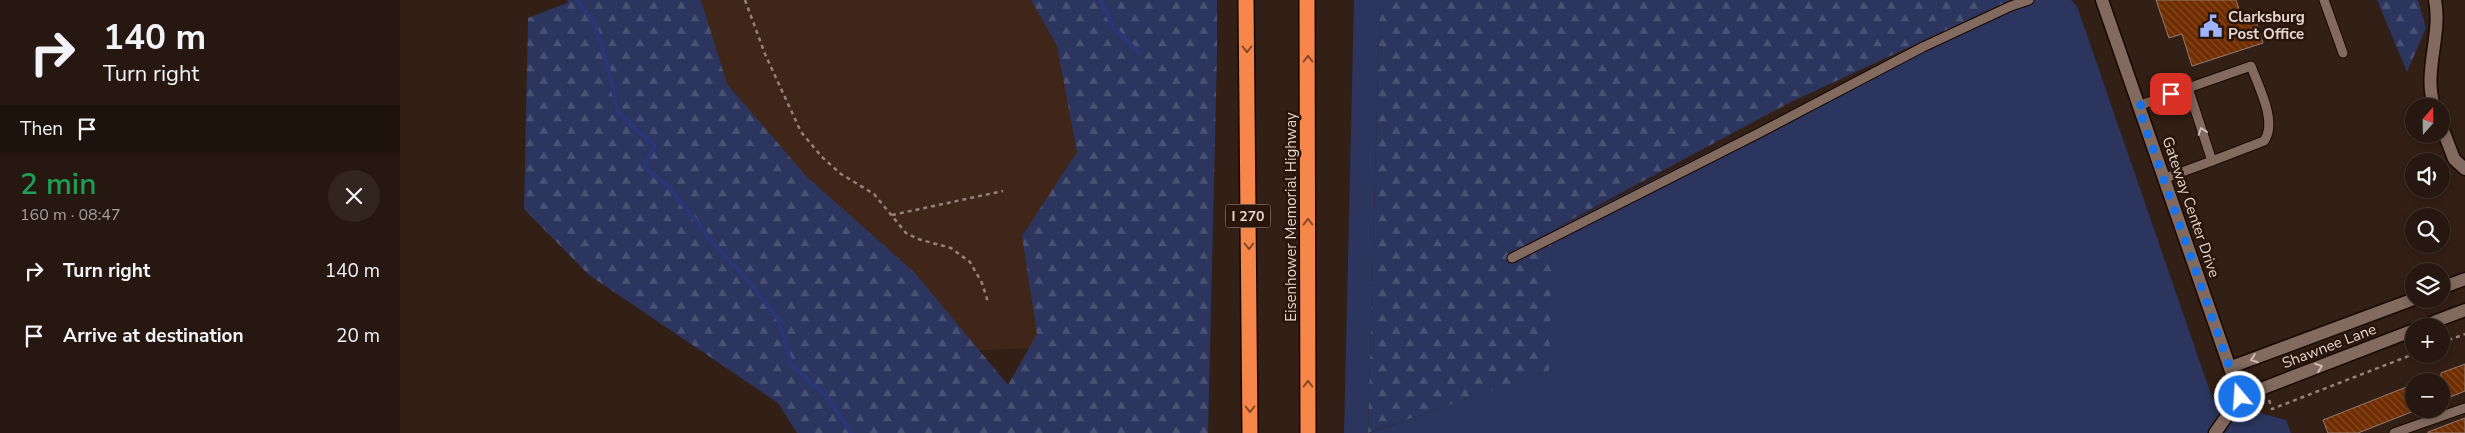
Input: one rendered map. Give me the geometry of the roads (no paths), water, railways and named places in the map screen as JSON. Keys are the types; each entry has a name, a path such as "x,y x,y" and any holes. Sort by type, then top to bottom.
{"highway":[{"name":"I 270","path":"1246,0 1250,433"},
{"name":"Eisenhower Memorial Highway","path":"1307,0 1308,433"}],"street":[{"name":"Gateway Center Drive","path":"2102,0 2240,397"},
{"path":"2433,98 2430,80 2438,12 2435,0"},
{"path":"2448,143 2454,160 2465,169"},
{"path":"2450,285 2465,279"},
{"name":"Shawnee Lane","path":"2231,367 2405,302"},
{"path":"2444,318 2465,310"},
{"name":"Shawnee Lane","path":"2240,397 2405,333"},
{"path":"2215,433 2240,397"}],"lane":[{"path":"1512,258 1759,133 1923,47 2011,6 2030,0"},
{"path":"2324,0 2343,53"},
{"path":"2138,106 2251,66 2270,123 2269,135 2264,141 2163,179"},
{"path":"2188,88 2212,161"},
{"path":"2394,433 2465,408"}],"waterway":[{"path":"577,0 594,22 612,82 617,112 655,146 643,166 669,187 719,250 746,278 779,320 791,364 828,398 851,433"},
{"path":"1100,0 1114,28 1139,53"}],"place":[{"name":"Clarksburg Post Office","path":"2211,26"}]}
